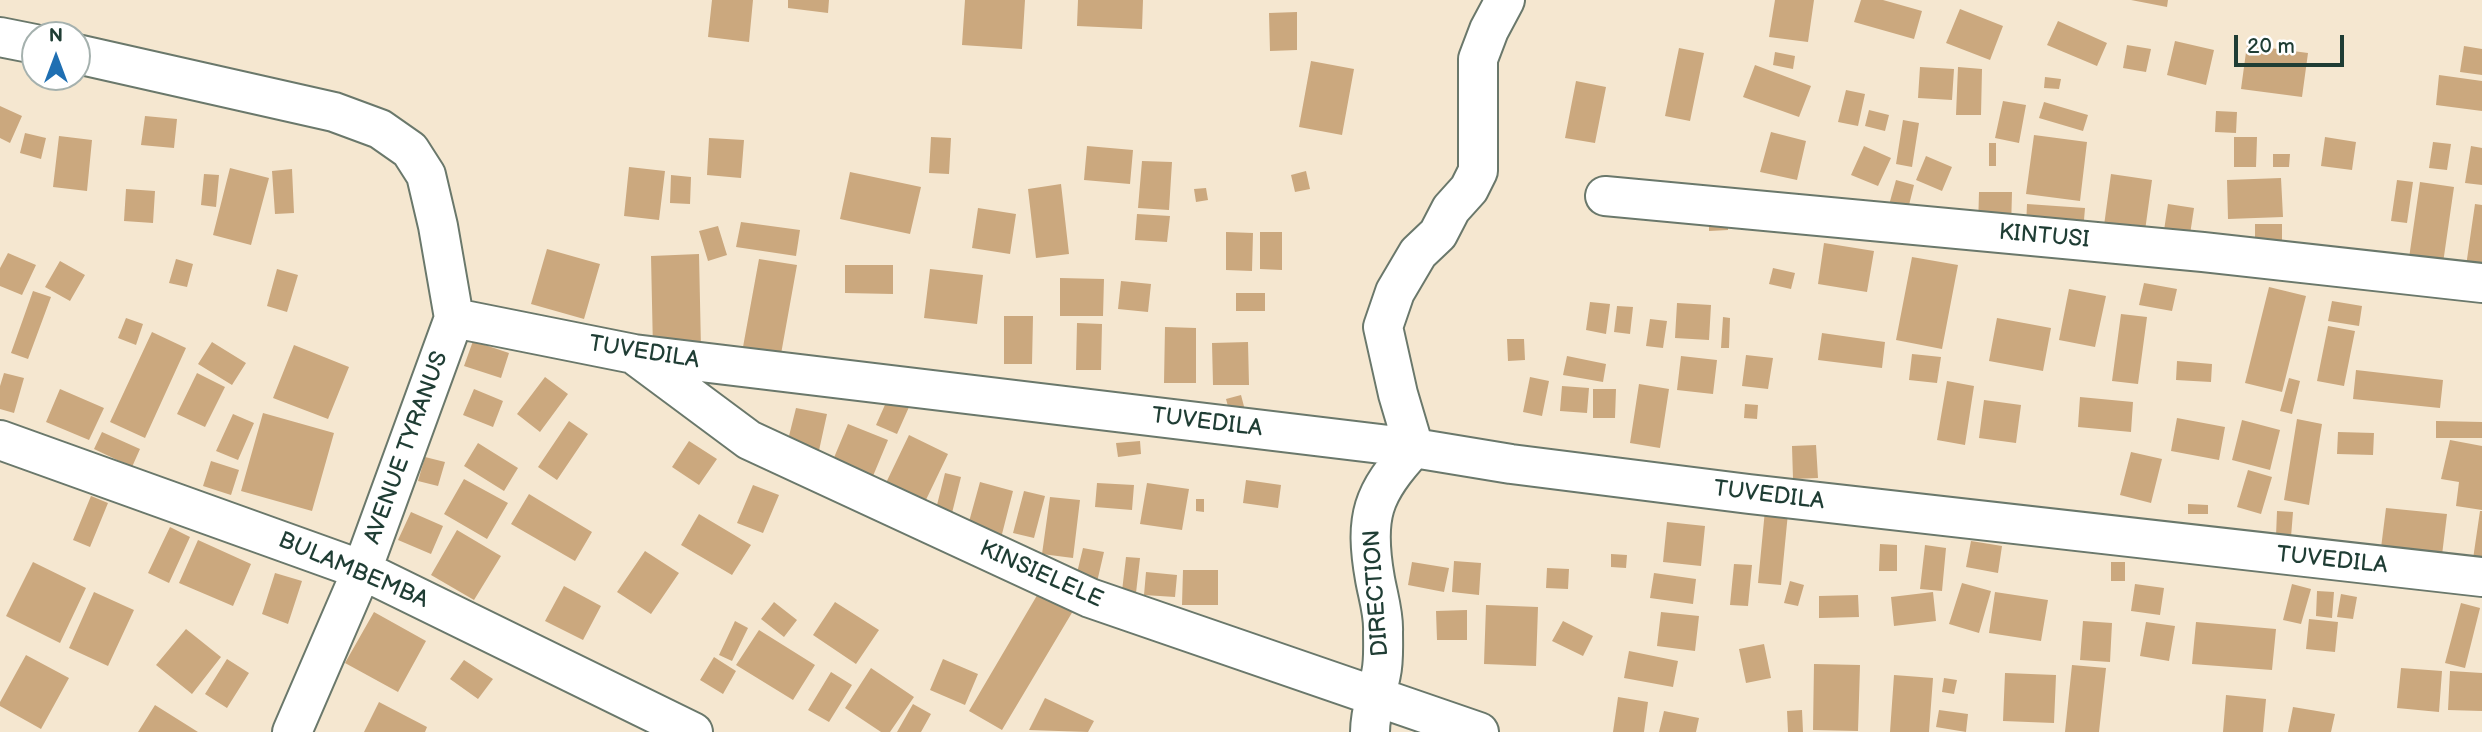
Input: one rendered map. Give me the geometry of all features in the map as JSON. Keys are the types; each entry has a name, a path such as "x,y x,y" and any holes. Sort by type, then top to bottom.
{"street":[{"path":"1414,448 1398,394 1384,327 1395,292 1418,253 1438,234 1451,209 1469,189 1478,171 1478,59 1505,0"},
{"path":"0,37 21,41"},
{"path":"91,57 334,112 380,129 410,149 426,175 454,318"},
{"name":"KINTUSI","path":"1605,196 2189,251 2482,283"},
{"name":"TUVEDILA","path":"454,318 634,354 1414,448 1511,464 1749,494 2482,577"},
{"name":"AVENUE TYRANUS","path":"292,732 362,570 454,318"},
{"name":"KINSIELELE","path":"634,354 749,440 1090,598 1479,732"},
{"name":"BULAMBEMBA","path":"0,440 362,570 693,732"},
{"name":"DIRECTION","path":"1370,732 1370,714 1382,673 1384,627 1369,537 1375,506 1382,488 1396,467 1414,448"}],"building":[{"path":"712,0 753,0 749,42 708,37"},
{"path":"788,0 829,0 828,13 788,8"},
{"path":"965,0 1025,0 1022,49 962,45"},
{"path":"1078,0 1143,0 1142,29 1077,26"},
{"path":"1775,0 1814,0 1808,42 1769,37"},
{"path":"1861,0 1883,0 1922,11 1914,39 1854,22"},
{"path":"2131,0 2168,0 2167,7"},
{"path":"1960,9 2003,26 1990,60 1946,43"},
{"path":"1297,12 1297,50 1270,51 1269,13"},
{"path":"2058,21 2107,43 2097,66 2047,45"},
{"path":"2175,41 2214,50 2206,85 2167,75"},
{"path":"2127,45 2151,49 2146,72 2123,68"},
{"path":"2247,45 2308,53 2302,97 2241,89"},
{"path":"2464,46 2482,49 2482,75 2460,72"},
{"path":"1679,48 1704,53 1690,121 1665,116"},
{"path":"1775,52 1795,56 1793,69 1773,65"},
{"path":"1311,61 1354,69 1342,135 1299,127"},
{"path":"1755,65 1811,86 1799,117 1743,97"},
{"path":"1920,67 1954,69 1952,100 1918,98"},
{"path":"1958,67 1982,69 1981,115 1956,115"},
{"path":"2439,75 2482,81 2482,111 2436,105"},
{"path":"2045,77 2061,79 2059,89 2044,88"},
{"path":"1576,81 1606,87 1595,143 1565,138"},
{"path":"1846,90 1865,94 1858,126 1838,122"},
{"path":"2003,101 2026,105 2019,143 1995,138"},
{"path":"2044,102 2088,115 2083,131 2039,118"},
{"path":"0,106 22,116 10,143 0,138"},
{"path":"1869,110 1889,115 1885,131 1865,126"},
{"path":"2216,111 2237,112 2236,133 2215,132"},
{"path":"145,116 177,119 174,148 141,145"},
{"path":"1903,120 1919,123 1912,167 1896,164"},
{"path":"1771,132 1806,141 1797,180 1760,172"},
{"path":"25,133 46,138 41,159 20,153"},
{"path":"2034,135 2087,142 2080,201 2026,194"},
{"path":"59,136 92,140 87,191 53,187"},
{"path":"931,137 951,138 949,174 929,173"},
{"path":"2234,137 2257,137 2256,167 2234,167"},
{"path":"2325,137 2356,142 2352,170 2321,166"},
{"path":"709,138 744,140 741,178 707,175"},
{"path":"2433,142 2451,144 2447,170 2429,168"},
{"path":"1989,143 1996,143 1996,166 1989,166"},
{"path":"1087,146 1133,150 1130,184 1084,180"},
{"path":"1864,146 1891,158 1878,186 1851,175"},
{"path":"2471,146 2482,148 2482,185 2465,183"},
{"path":"2273,154 2290,154 2289,167 2273,167"},
{"path":"1926,156 1952,167 1942,191 1916,180"},
{"path":"1142,161 1172,162 1169,210 1138,208"},
{"path":"629,167 665,171 659,220 624,216"},
{"path":"230,168 269,178 251,245 213,235"},
{"path":"292,169 294,213 275,214 272,171"},
{"path":"1306,171 1310,189 1295,192 1291,175"},
{"path":"850,172 921,187 910,234 840,219"},
{"path":"204,174 219,175 216,207 201,205"},
{"path":"2111,174 2152,180 2144,238 2103,233"},
{"path":"671,175 691,177 690,204 670,203"},
{"path":"2281,178 2283,217 2228,219 2227,180"},
{"path":"1896,180 1914,185 1906,217 1887,212"},
{"path":"2397,180 2413,182 2407,223 2391,221"},
{"path":"2420,182 2454,187 2442,270 2408,265"},
{"path":"1061,184 1069,254 1036,258 1028,189"},
{"path":"1206,188 1208,200 1196,202 1194,189"},
{"path":"126,189 155,191 153,223 124,221"},
{"path":"1979,192 2012,192 2011,229 1978,228"},
{"path":"2027,204 2085,208 2083,232 2026,228"},
{"path":"2168,204 2194,208 2189,241 2163,237"},
{"path":"2475,204 2482,205 2482,275 2465,273"},
{"path":"978,208 1016,214 1010,254 972,248"},
{"path":"1137,214 1170,216 1167,242 1135,240"},
{"path":"1728,215 1728,230 1709,231 1709,216"},
{"path":"741,222 800,230 796,256 736,247"},
{"path":"2255,224 2282,224 2282,257 2255,257"},
{"path":"718,226 727,255 708,261 699,231"},
{"path":"1226,232 1253,233 1252,271 1226,270"},
{"path":"1260,232 1282,232 1282,270 1260,269"},
{"path":"1824,243 1874,251 1867,292 1818,284"},
{"path":"547,249 600,264 584,319 531,304"},
{"path":"8,253 36,265 22,295 0,286 0,268"},
{"path":"699,254 701,349 653,350 651,256"},
{"path":"1912,257 1958,265 1942,349 1896,340"},
{"path":"176,259 193,264 187,287 169,283"},
{"path":"759,259 797,265 781,354 743,347"},
{"path":"60,261 85,275 70,301 45,287"},
{"path":"845,265 893,265 893,294 845,293"},
{"path":"1773,268 1795,273 1791,289 1769,284"},
{"path":"277,269 298,275 287,312 267,306"},
{"path":"930,269 983,275 977,324 924,318"},
{"path":"1060,278 1104,279 1103,316 1060,316"},
{"path":"1121,281 1151,284 1148,312 1118,309"},
{"path":"2144,283 2177,289 2172,311 2139,305"},
{"path":"2269,287 2306,296 2282,392 2245,383"},
{"path":"2069,289 2106,296 2095,347 2059,340"},
{"path":"33,291 51,297 28,359 11,353"},
{"path":"1236,293 1265,293 1265,311 1236,311"},
{"path":"2332,301 2362,306 2359,326 2328,321"},
{"path":"1590,302 1610,304 1606,334 1586,330"},
{"path":"1677,303 1711,305 1709,340 1675,338"},
{"path":"1617,306 1633,307 1630,334 1614,332"},
{"path":"2121,314 2147,317 2138,384 2112,381"},
{"path":"1004,316 1033,316 1032,364 1004,364"},
{"path":"1723,317 1730,318 1729,348 1721,348"},
{"path":"126,318 143,324 136,345 118,338"},
{"path":"1997,318 2051,328 2043,371 1989,361"},
{"path":"1650,319 1667,321 1663,348 1646,346"},
{"path":"1077,323 1102,324 1101,370 1076,370"},
{"path":"2328,326 2355,331 2344,386 2317,381"},
{"path":"1165,327 1196,328 1196,383 1164,383"},
{"path":"152,332 186,348 145,438 110,422"},
{"path":"1822,333 1885,342 1882,368 1818,360"},
{"path":"1507,339 1524,339 1525,360 1508,361"},
{"path":"473,341 509,353 501,378 464,366"},
{"path":"212,342 246,363 232,385 198,364"},
{"path":"1248,342 1249,385 1213,385 1212,343"},
{"path":"294,345 349,367 328,419 273,398"},
{"path":"1912,354 1941,357 1937,383 1909,380"},
{"path":"1746,355 1773,358 1768,389 1742,386"},
{"path":"1567,356 1606,364 1603,382 1563,375"},
{"path":"1681,356 1717,360 1713,394 1677,390"},
{"path":"2177,361 2212,364 2211,382 2176,380"},
{"path":"2356,370 2443,380 2440,408 2353,399"},
{"path":"4,373 24,378 14,413 0,409 0,386"},
{"path":"197,373 225,387 205,427 177,414"},
{"path":"545,377 568,394 540,432 517,414"},
{"path":"1530,377 1549,381 1542,416 1523,412"},
{"path":"2289,378 2300,381 2292,414 2280,411"},
{"path":"1947,381 1974,386 1965,445 1937,440"},
{"path":"1639,384 1669,389 1660,448 1630,443"},
{"path":"1562,386 1589,388 1587,413 1560,411"},
{"path":"60,389 104,408 89,440 46,422"},
{"path":"474,389 503,401 493,427 463,415"},
{"path":"1593,389 1616,389 1615,418 1593,418"},
{"path":"1241,395 1246,414 1231,418 1226,399"},
{"path":"2080,397 2133,402 2131,432 2078,427"},
{"path":"888,398 909,407 897,434 876,425"},
{"path":"1984,400 2021,405 2016,443 1979,438"},
{"path":"1745,404 1758,405 1757,419 1744,418"},
{"path":"796,408 827,414 818,455 786,448"},
{"path":"263,413 334,433 312,511 241,491"},
{"path":"233,414 254,423 238,460 216,451"},
{"path":"2177,418 2225,427 2219,460 2171,451"},
{"path":"2297,419 2322,424 2309,505 2284,500"},
{"path":"2242,420 2280,430 2270,470 2232,460"},
{"path":"569,421 588,434 557,480 538,467"},
{"path":"2436,421 2482,422 2482,438 2436,438"},
{"path":"848,424 888,440 873,476 833,460"},
{"path":"102,432 140,449 132,467 94,449"},
{"path":"2338,432 2374,433 2373,455 2337,454"},
{"path":"909,435 948,454 923,506 884,487"},
{"path":"2450,440 2482,446 2482,510 2456,506 2459,482 2441,479"},
{"path":"689,441 717,459 699,485 672,467"},
{"path":"1140,441 1141,454 1118,457 1116,443"},
{"path":"478,443 518,468 504,491 464,466"},
{"path":"1816,445 1818,478 1793,479 1792,446"},
{"path":"2131,452 2162,459 2151,503 2120,495"},
{"path":"425,457 445,462 438,486 418,481"},
{"path":"211,461 239,470 231,495 203,486"},
{"path":"2248,470 2272,477 2261,514 2237,507"},
{"path":"945,473 961,477 952,513 936,509"},
{"path":"464,479 508,503 487,539 444,514"},
{"path":"1246,480 1281,485 1278,508 1243,503"},
{"path":"980,482 1013,491 1001,538 967,529"},
{"path":"1097,483 1134,485 1132,510 1095,507"},
{"path":"1147,483 1189,489 1182,530 1140,524"},
{"path":"753,485 779,495 763,533 737,523"},
{"path":"1024,491 1045,496 1034,538 1013,533"},
{"path":"529,494 592,532 575,561 511,524"},
{"path":"91,496 108,503 90,547 73,540"},
{"path":"1050,497 1080,500 1073,558 1042,554"},
{"path":"1196,499 1204,499 1204,512 1196,511"},
{"path":"2188,504 2208,505 2208,514 2188,514"},
{"path":"2386,508 2447,514 2442,555 2381,548"},
{"path":"1765,510 1788,513 1781,585 1758,583"},
{"path":"2277,511 2293,512 2291,537 2276,536"},
{"path":"2482,511 2482,560 2473,559"},
{"path":"411,512 443,526 431,554 398,540"},
{"path":"699,514 751,545 732,575 681,545"},
{"path":"1667,522 1705,526 1701,566 1663,562"},
{"path":"170,527 190,537 169,583 148,573"},
{"path":"457,530 501,556 474,600 431,575"},
{"path":"198,540 251,564 233,606 179,583"},
{"path":"1971,541 2002,546 1998,573 1966,567"},
{"path":"1880,544 1897,545 1897,571 1879,571"},
{"path":"1925,545 1946,548 1942,591 1920,589"},
{"path":"1083,548 1104,552 1097,582 1076,577"},
{"path":"645,551 679,573 651,614 617,592"},
{"path":"1611,554 1627,555 1626,568 1611,567"},
{"path":"1126,557 1140,558 1136,593 1122,591"},
{"path":"1454,561 1481,563 1479,595 1452,592"},
{"path":"33,562 86,588 60,643 6,616"},
{"path":"1412,562 1449,568 1444,592 1408,585"},
{"path":"2111,562 2125,562 2125,581 2111,581"},
{"path":"1734,564 1752,565 1748,606 1730,605"},
{"path":"1547,568 1569,569 1568,589 1546,588"},
{"path":"1183,570 1218,570 1218,605 1182,605"},
{"path":"1146,572 1177,575 1175,597 1144,595"},
{"path":"275,573 302,581 288,624 262,614"},
{"path":"1654,573 1696,579 1693,604 1650,598"},
{"path":"1790,581 1804,585 1798,606 1784,603"},
{"path":"1962,583 1991,591 1979,633 1949,624"},
{"path":"2135,584 2164,588 2160,615 2131,611"},
{"path":"2292,584 2311,589 2301,624 2283,620"},
{"path":"564,586 601,606 583,640 545,621"},
{"path":"2317,591 2334,592 2332,618 2316,616"},
{"path":"94,592 134,610 108,666 69,648"},
{"path":"1039,592 1073,611 1002,730 969,711"},
{"path":"1933,592 1936,621 1894,626 1891,597"},
{"path":"1995,592 2048,600 2041,641 1989,633"},
{"path":"2341,594 2357,597 2353,619 2337,617"},
{"path":"1858,595 1859,617 1819,618 1819,596"},
{"path":"774,602 797,620 784,637 761,619"},
{"path":"835,602 879,630 856,664 813,635"},
{"path":"2461,603 2480,608 2465,668 2445,663"},
{"path":"1486,605 1538,607 1536,666 1484,664"},
{"path":"1467,610 1467,640 1437,640 1436,611"},
{"path":"374,612 426,641 398,692 345,663"},
{"path":"1661,612 1699,616 1695,651 1657,646"},
{"path":"2309,619 2338,622 2335,652 2306,649"},
{"path":"735,621 748,628 732,661 719,655"},
{"path":"1563,621 1593,636 1583,656 1552,641"},
{"path":"2083,621 2112,623 2110,662 2080,660"},
{"path":"2146,622 2175,626 2169,661 2140,656"},
{"path":"2196,622 2276,629 2272,670 2192,664"},
{"path":"186,629 221,657 192,694 156,665"},
{"path":"759,630 815,665 793,700 736,665"},
{"path":"1764,644 1771,678 1746,683 1739,649"},
{"path":"1629,651 1678,661 1673,687 1624,678"},
{"path":"26,655 69,678 41,729 0,706"},
{"path":"714,657 736,671 723,694 700,680"},
{"path":"227,659 249,673 227,708 205,694"},
{"path":"943,659 978,674 965,705 930,690"},
{"path":"464,660 493,679 478,699 450,679"},
{"path":"1814,664 1860,665 1858,731 1813,730"},
{"path":"2072,665 2106,668 2099,732 2065,732"},
{"path":"871,668 914,697 890,732 881,732 845,708"},
{"path":"2401,668 2442,671 2439,712 2397,708"},
{"path":"2450,671 2482,673 2482,711 2448,710"},
{"path":"831,672 852,685 829,722 808,710"},
{"path":"2005,673 2056,675 2054,723 2003,721"},
{"path":"1894,675 1933,678 1929,732 1890,732"},
{"path":"1944,678 1957,680 1954,694 1942,692"},
{"path":"2226,695 2266,699 2263,732 2223,732"},
{"path":"1618,697 1648,702 1644,732 1613,732"},
{"path":"1045,698 1094,721 1088,732 1029,730"},
{"path":"379,702 427,727 425,732 364,732"},
{"path":"913,704 931,714 921,732 897,732"},
{"path":"155,705 198,732 138,732"},
{"path":"2293,707 2335,714 2331,732 2288,732"},
{"path":"1802,710 1803,732 1788,732 1787,711"},
{"path":"1939,710 1968,714 1966,732 1936,727"},
{"path":"1664,711 1699,718 1696,732 1659,732"}]}
